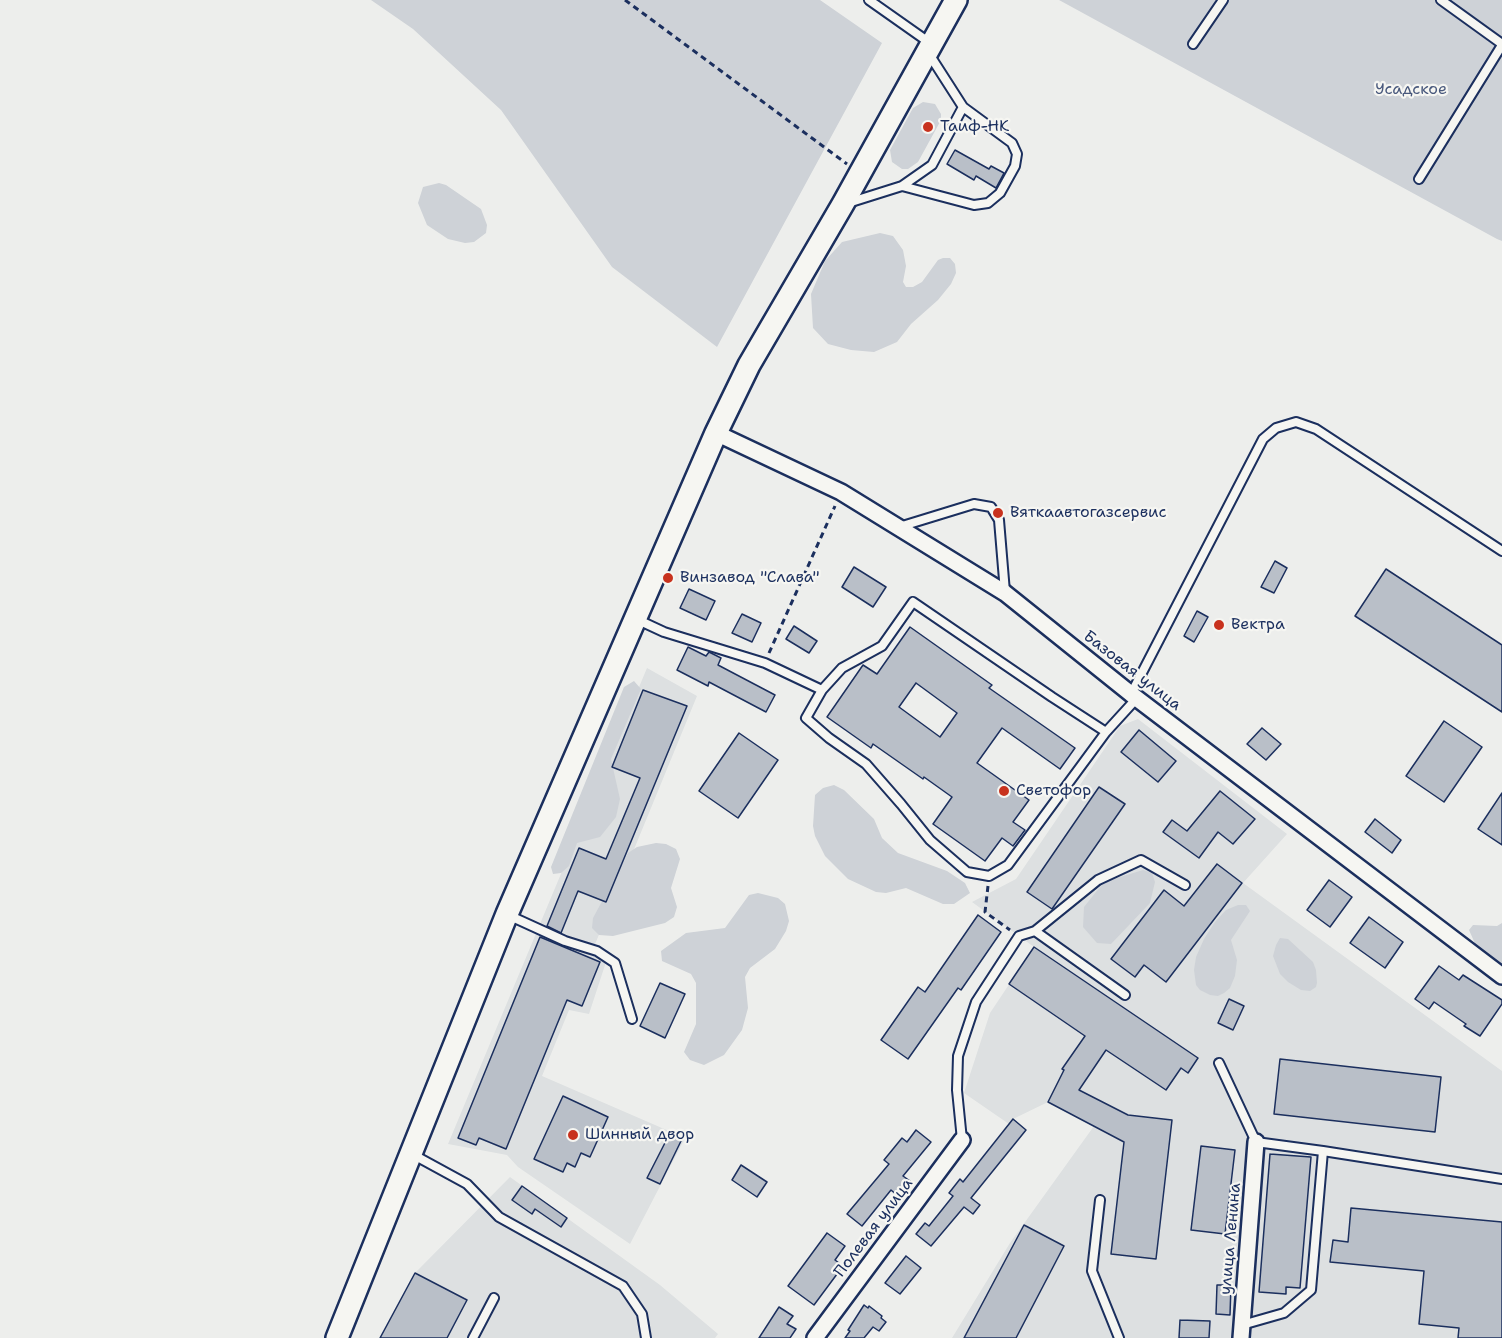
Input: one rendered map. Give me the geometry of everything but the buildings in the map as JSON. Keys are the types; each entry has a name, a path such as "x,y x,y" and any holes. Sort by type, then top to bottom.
{"main road":[{"path":"337,1338 507,914 716,433 749,365 843,204 956,0"}],"street":[{"name":"Базовая улица","path":"716,433 842,492 1005,593 1134,696 1502,976"},
{"name":"Полевая улица","path":"815,1338 962,1140"},
{"name":"улица Ленина","path":"1241,1332 1256,1142"}],"lane":[{"path":"869,0 929,47 963,107 1012,142 1017,154 1015,166 1000,193 988,203 974,205 902,186"},
{"path":"1192,44 1223,0"},
{"path":"1419,179 1502,44 1441,0"},
{"path":"843,204 902,186 932,165 963,107"},
{"path":"1106,732 913,602 882,646 842,668 822,690 806,718 867,764 930,840 968,872 989,876 1008,865 1134,696 1263,439 1276,428 1296,422 1316,429 1502,552"},
{"path":"899,527 974,504 992,507 999,520 1005,593"},
{"path":"636,619 664,632 765,663 822,690"},
{"path":"962,1140 957,1090 958,1056 976,1002 1019,936 1035,931 1098,880 1141,860 1185,885"},
{"path":"507,914 565,941 597,951 615,963 632,1019"},
{"path":"1035,931 1125,995"},
{"path":"1219,1063 1256,1142 1502,1179"},
{"path":"1241,1332 1284,1313 1311,1290 1323,1151"},
{"path":"411,1153 467,1184 499,1217 623,1286 642,1314 646,1338"},
{"path":"1100,1200 1092,1271 1119,1338"},
{"path":"473,1338 494,1298"}],"path":[{"path":"625,0 860,174"},
{"path":"765,663 842,492"},
{"path":"989,876 985,912 1019,936"}],"shaded area":[{"path":"647,668 697,696 591,954 606,962 589,1014 569,1010 542,1076 685,1138 630,1244 518,1167 507,1155 448,1144"},
{"path":"1138,719 1287,834 1243,883 1502,1071 1502,1338 952,1338 1010,1243 1094,1126 1048,1102 1013,1119 1009,1124 964,1093 990,1013 1034,947 972,902 1016,879 1120,726"},
{"path":"510,1177 660,1285 718,1334 715,1338 380,1338 415,1273"}],"green space":[{"path":"371,0 820,0 882,43 717,347 612,267 501,110 413,29"},
{"name":"Усадское","path":"1059,0 1502,0 1502,241 1497,239"},
{"path":"923,102 935,104 941,114 941,120 918,162 908,169 902,169 892,162 890,150 913,108"},
{"path":"439,183 446,185 481,209 487,225 486,233 474,242 465,243 448,239 427,225 418,203 423,187"},
{"path":"880,233 893,236 903,250 906,266 903,282 906,287 913,287 922,282 938,260 943,258 950,258 955,264 956,273 951,284 938,300 911,324 897,342 874,352 851,350 828,344 813,328 811,294 825,261 842,242"},
{"path":"634,681 641,689 611,759 620,799 616,817 600,837 577,843 569,866 561,873 553,874 551,867 624,687"},
{"path":"834,785 844,790 874,819 882,838 898,853 947,871 965,883 970,893 954,904 943,904 906,888 886,893 876,892 848,879 825,856 815,836 813,826 815,795 823,788"},
{"path":"656,843 666,844 676,849 680,859 671,888 677,907 674,917 665,923 613,936 599,935 592,928 593,918 628,853 637,847"},
{"path":"1143,870 1152,873 1155,882 1150,903 1111,944 1097,943 1083,927 1084,907 1104,882"},
{"path":"758,893 778,898 785,904 789,921 786,931 775,949 750,968 745,977 748,1008 742,1030 724,1055 704,1065 690,1060 684,1052 696,1024 696,983 691,974 662,961 661,951 686,933 725,928 749,895"},
{"path":"1238,905 1246,905 1250,911 1231,940 1237,960 1235,976 1230,988 1224,993 1218,996 1210,995 1196,985 1194,970 1196,957 1215,922 1226,910"},
{"path":"1502,923 1502,969 1493,964 1477,948 1469,930 1473,925 1497,926"},
{"path":"1280,938 1288,939 1313,962 1317,983 1316,987 1310,991 1301,990 1280,974 1273,956"}],"place":[{"name":"Таиф-НК","path":"928,127"},
{"name":"Вяткаавтогазсервис","path":"998,513"},
{"name":"Винзавод \"Слава\"","path":"668,578"},
{"name":"Вектра","path":"1219,625"},
{"name":"Светофор","path":"1004,791"},
{"name":"Шинный двор","path":"573,1135"}]}
